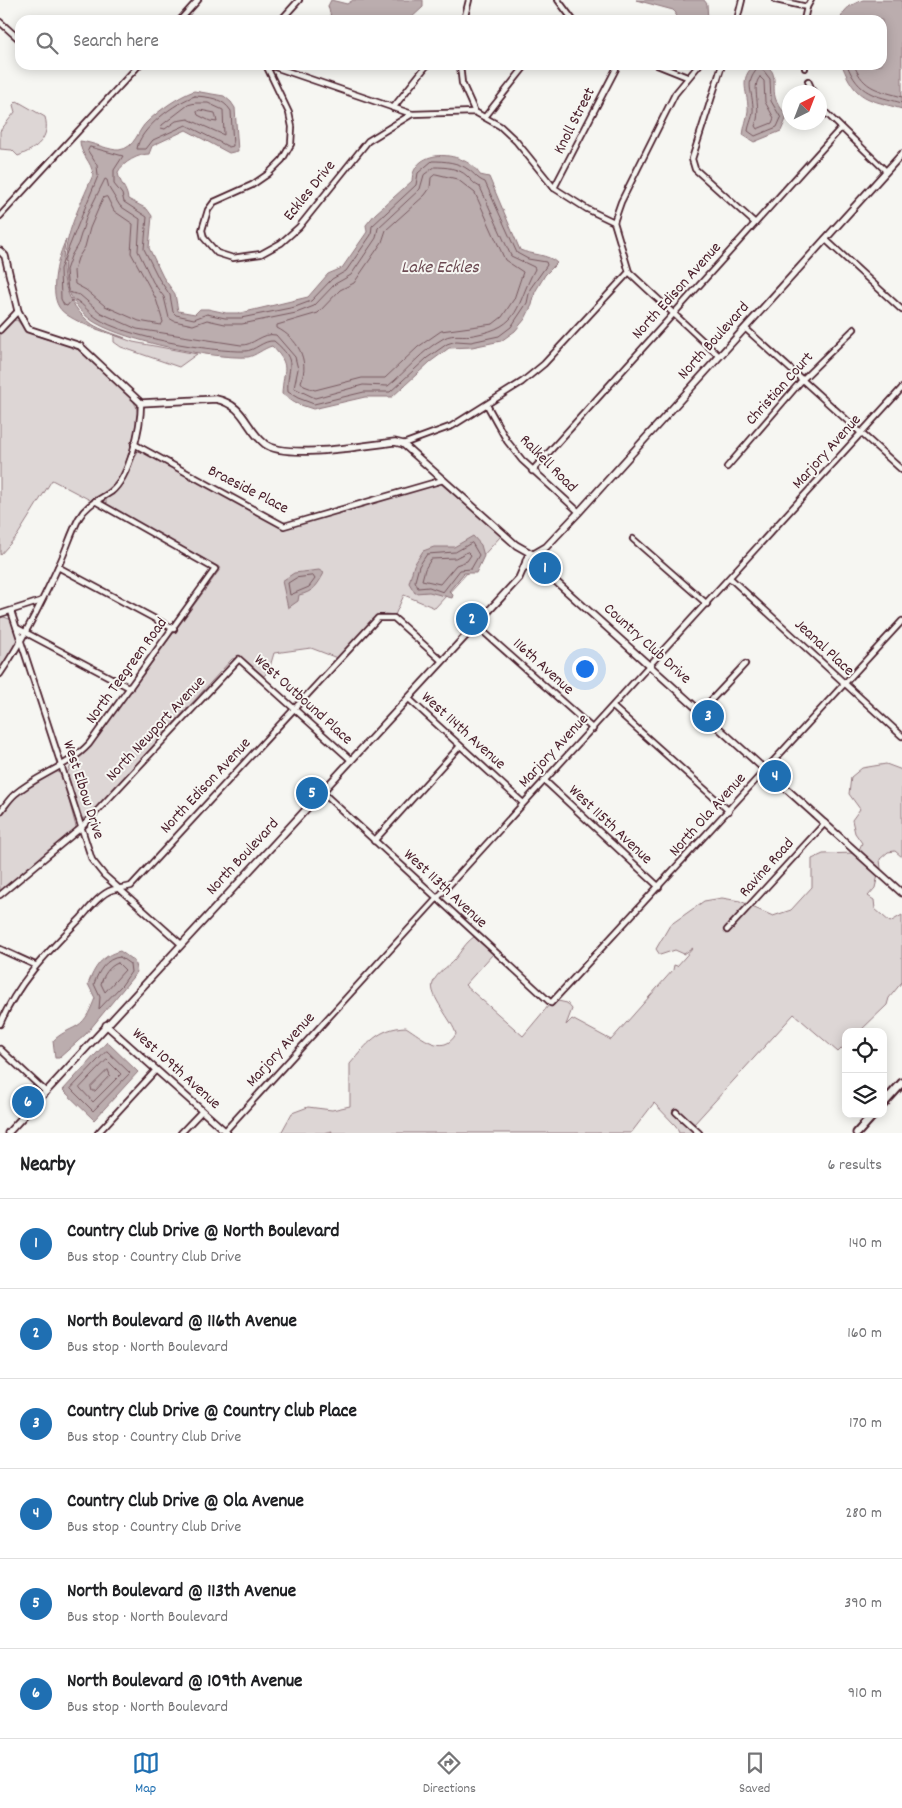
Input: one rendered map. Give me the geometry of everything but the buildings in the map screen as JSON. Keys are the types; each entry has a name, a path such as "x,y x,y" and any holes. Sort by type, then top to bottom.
{"main road":[{"path":"887,1100 902,1083"},
{"path":"857,1133 870,1118"}],"street":[{"path":"186,14 198,0"},
{"path":"285,15 298,0"},
{"path":"465,15 469,0"},
{"path":"558,0 567,14"},
{"path":"738,15 742,0"},
{"path":"776,0 807,7"},
{"path":"805,15 807,7 812,0"},
{"path":"0,22 15,36"},
{"path":"0,216 134,70"},
{"name":"Eckles Drive","path":"269,70 289,114 292,127 291,144 282,160 268,174 252,185 214,202 208,210 202,222 204,238 217,253 233,258 261,254 281,243 299,227 368,141 412,114 475,112 485,117 500,126 516,141 554,188 587,209 614,222"},
{"path":"282,70 412,114"},
{"path":"393,108 423,70"},
{"path":"461,70 462,83 475,112"},
{"path":"485,117 522,70"},
{"name":"Knoll Street","path":"554,188 615,70"},
{"path":"669,70 687,78"},
{"path":"694,70 675,94 636,169 614,222 629,272 719,356"},
{"path":"720,70 692,159 695,169 755,223"},
{"path":"808,80 810,85"},
{"path":"827,115 886,171"},
{"name":"North Edison Avenue","path":"532,471 840,129"},
{"name":"North Boulevard","path":"533,554 546,547 579,512 902,154"},
{"path":"825,239 902,310"},
{"path":"0,251 5,256 18,311 28,329 80,346 141,403 216,399 227,402 243,414 257,436 267,445 277,449 318,450 395,442 403,444 516,545 539,556 542,562 535,569 528,567 516,545"},
{"path":"403,444 452,426 487,405 544,364 629,272"},
{"path":"0,330 18,311"},
{"path":"745,328 902,470"},
{"name":"Christian Court","path":"727,467 802,380 854,329"},
{"name":"Marjory Avenue","path":"226,1132 436,898 680,631 707,604 902,388"},
{"path":"0,674 27,633 79,518 94,501 111,491 120,482 134,444 141,417 141,403"},
{"name":"Ralkell Road","path":"487,405 507,441 532,471 579,512"},
{"name":"Braeside Place","path":"134,444 284,526 443,480"},
{"name":"North Teegreen Road","path":"0,812 14,795 32,781 76,757 89,744 174,629 215,569 94,501"},
{"path":"633,539 707,604"},
{"name":"North Boulevard","path":"542,562 546,547"},
{"path":"526,561 533,554"},
{"name":"North Boulevard","path":"519,578 526,561"},
{"name":"Country Club Drive","path":"542,562 552,578"},
{"path":"58,567 174,629"},
{"name":"North Boulevard","path":"8,1133 442,660 519,578 535,569"},
{"name":"Country Club Drive","path":"535,569 552,578 902,892"},
{"name":"Jeanal Place","path":"730,578 902,736"},
{"path":"0,614 42,601"},
{"name":"West Elbow Drive","path":"11,611 92,860 104,875 181,944"},
{"name":"North Edison Avenue","path":"0,1024 24,980 35,965 97,901 113,890 121,890 131,886 378,618 394,618 442,660"},
{"name":"North Ola Avenue","path":"552,1003 902,621"},
{"name":"116th Avenue","path":"476,625 593,728"},
{"path":"897,627 902,631"},
{"path":"17,628 130,688"},
{"name":"West Outbound Place","path":"239,659 351,760"},
{"name":"North Newport Avenue","path":"0,895 82,827 239,659"},
{"path":"701,711 745,664"},
{"name":"West 114th Avenue","path":"408,698 523,803"},
{"path":"613,706 729,811"},
{"path":"374,841 460,746"},
{"name":"West 115th Avenue","path":"544,780 659,887"},
{"name":"West 113th Avenue","path":"322,792 552,1003"},
{"name":"Ravine Road","path":"727,930 825,823"},
{"path":"0,949 35,965"},
{"name":"West 109th Avenue","path":"106,1026 226,1132"},
{"path":"0,1049 46,1092"},
{"path":"98,1133 156,1070"},
{"path":"181,1133 202,1111"},
{"path":"676,1112 699,1133"}],"shaded area":[{"path":"17,101 45,117 46,124 44,137 40,142 31,150 18,156 12,150 0,149 0,131 15,112 13,105"},
{"path":"17,320 29,332 42,338 71,346 98,364 127,392 137,409 137,417 132,443 125,464 119,478 109,489 92,501 52,480 17,536 0,555 0,332 10,321"},
{"path":"114,335 133,342 197,354 179,367 121,347 114,342"},
{"path":"138,451 146,453 277,525 293,526 440,483 501,536 435,608 404,595 395,615 385,614 379,616 337,658 311,648 274,653 269,670 264,676 241,657 232,659 88,817 81,819 67,774 71,765 90,747 221,568 106,505 106,498 122,485"},
{"path":"4,617 12,620 18,643 0,670 0,618"},
{"path":"886,764 902,770 902,857 895,851 888,852 880,859 881,869 859,850 862,843 855,833 852,820 860,809 849,794 851,777 862,768"},
{"path":"57,771 63,778 76,827 74,831 0,892 0,814 23,791"},
{"path":"854,853 878,875 875,888 868,896 874,900 875,909 890,922 902,915 902,982 889,998 887,1005 863,1028 842,1028 842,1048 838,1052 794,1014 694,1124 676,1108 672,1112 694,1133 679,1133 676,1126 654,1103 631,1133 331,1133 332,1131 324,1133 281,1133 292,1113 308,1107 332,1110 350,1106 350,1064 380,1034 388,1030 406,1027 432,1043 439,1045 451,1041 456,1034 437,1001 432,988 433,983 437,976 474,937 493,954 465,985 523,1036 549,1005 552,1007 558,1001 567,1003 572,1009 566,1025 572,1019 611,1040 673,970 674,965 677,966 693,948 684,954 675,950 660,955 656,949 670,925 704,901 722,898 747,904 723,930 727,934 752,907 773,916 791,910 812,887 812,859 823,854"}],"water":[{"path":"331,0 347,4 353,0 423,0 423,7 414,15 331,15 328,6"},
{"path":"636,0 704,0 707,4 708,15 676,15 673,10"},
{"path":"863,0 902,0 902,109 864,97 852,86 847,77 844,70 887,70 887,15 842,15 855,3"},
{"path":"750,70 770,70 774,77 776,100 782,109 781,131 754,142 743,135 748,111 745,81"},
{"name":"Lake Eckles","path":"194,91 224,96 231,102 235,108 238,151 229,153 186,130 152,146 149,154 132,159 120,168 118,172 128,199 147,209 152,216 149,248 163,277 175,294 178,311 195,314 200,309 208,309 226,313 241,313 308,297 328,274 342,268 367,232 366,225 375,214 412,181 415,170 421,162 430,157 441,156 464,160 480,175 489,177 520,250 545,256 557,263 545,275 535,292 532,305 525,319 515,331 501,341 472,347 449,348 430,362 392,397 365,397 313,409 295,403 282,394 285,368 282,359 272,346 248,357 192,352 128,336 110,330 90,319 75,303 68,291 64,263 68,237 93,175 80,141 116,150 125,149 133,142 144,125 153,117 176,100"},
{"path":"66,240 63,264 64,275 66,286 75,307 92,324 125,338 79,322 59,307 55,292 56,273"},
{"path":"473,536 481,545 484,556 476,573 464,573 449,591 453,595 452,598 429,592 415,593 409,583 414,565 423,551 434,547 454,547"},
{"path":"319,570 324,573 317,585 308,592 299,595 298,601 288,608 282,581 294,573"},
{"path":"120,951 134,961 137,972 86,1034 59,1058 55,1058 53,1041 77,1026 90,1010 95,998 88,984 96,967 103,959"},
{"path":"107,1042 138,1072 94,1120 63,1090"}],"place":[{"name":"Country Club Drive @ North Boulevard","path":"545,568"},
{"name":"North Boulevard @ 116th Avenue","path":"472,619"},
{"name":"Country Club Drive @ Country Club Place","path":"708,716"},
{"name":"Country Club Drive @ Ola Avenue","path":"775,776"},
{"name":"North Boulevard @ 113th Avenue","path":"312,793"},
{"name":"North Boulevard @ 109th Avenue","path":"28,1102"}]}
